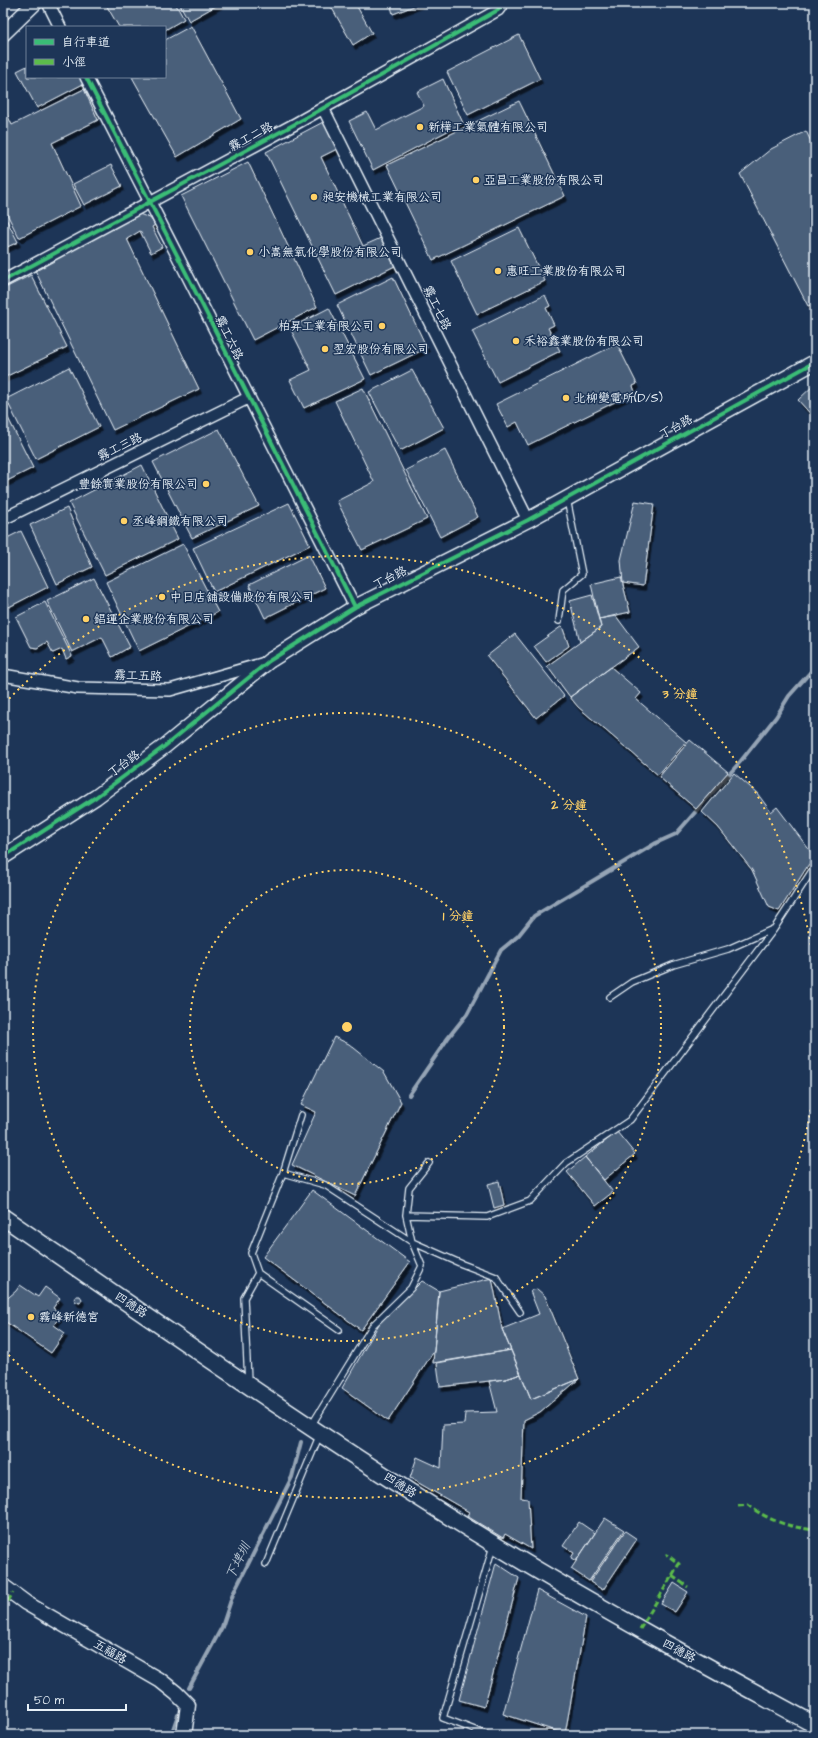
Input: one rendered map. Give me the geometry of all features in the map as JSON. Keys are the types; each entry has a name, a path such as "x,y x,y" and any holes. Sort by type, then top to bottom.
{"main road":[{"name":"四德路","path":"3,1217 316,1430 494,1544 640,1630 815,1725"}],"street":[{"path":"3,34 35,3"},
{"path":"48,3 60,26"},
{"name":"霧工二路","path":"3,281 323,108 498,10 503,3"},
{"name":"霧工六路","path":"87,78 151,201 248,398 355,607"},
{"name":"霧工七路","path":"323,108 528,520"},
{"name":"丁台路","path":"3,856 96,797 166,746 269,662 355,607 528,520 815,362"},
{"name":"霧工三路","path":"3,519 248,398"},
{"name":"霧工五路","path":"3,675 78,688 170,690 269,662"},
{"name":"五福路","path":"3,1586 26,1603 161,1681 176,1693 188,1705 184,1735"}],"lane":[{"path":"559,621 563,590 582,574 567,499"},
{"path":"406,1215 487,1217 530,1200 566,1163 630,1120 774,929 815,866"},
{"path":"610,997 632,982 673,965 728,949 774,929"},
{"path":"302,1115 283,1173 251,1253 258,1273 339,1330"},
{"path":"266,1564 316,1430 373,1325 411,1288 422,1266 412,1242 406,1215 409,1188 429,1163"},
{"path":"283,1173 325,1185 412,1242 462,1264 496,1276 520,1312"},
{"path":"248,1384 244,1298 258,1273"},
{"path":"488,1735 443,1718 494,1544"}],"building":[{"path":"105,3 175,3 184,19 166,29 166,26 118,26"},
{"path":"179,3 221,3 189,21"},
{"path":"329,3 355,3 372,33 353,45"},
{"path":"390,3 422,3 393,14"},
{"path":"191,26 241,119 177,157 133,78 166,78 166,39"},
{"path":"519,35 540,79 468,115 447,72"},
{"path":"26,66 26,78 82,78 85,83 37,108 17,71"},
{"name":"新樺工業氣體有限公司","path":"443,79 463,123 373,170 349,121 367,112 376,130 424,106 417,92"},
{"path":"84,89 98,120 52,143 81,206 19,238 3,206 3,106 12,125"},
{"name":"亞昌工業股份有限公司","path":"519,101 565,196 433,260 387,165"},
{"name":"昶安機械工業有限公司","path":"325,121 339,148 321,157 363,246 383,237 397,265 336,295 266,152"},
{"path":"806,131 815,150 815,303 808,306 740,174 771,149"},
{"name":"小嵩無氧化學股份有限公司","path":"248,162 317,307 253,340 181,196"},
{"path":"111,165 122,186 84,205 73,184"},
{"path":"3,213 18,242 3,249"},
{"path":"139,214 150,218 155,225 152,227 162,247 151,253 140,231 127,239 199,389 113,430 34,268"},
{"name":"惠旺工業股份有限公司","path":"519,228 545,281 477,314 451,261"},
{"path":"31,275 67,347 3,378 3,289"},
{"name":"柏昇工業有限公司","path":"393,277 427,348 371,375 337,305"},
{"name":"禾裕鑫業股份有限公司","path":"545,295 550,306 546,308 554,325 548,328 560,351 498,382 472,331"},
{"name":"翌宏股份有限公司","path":"329,308 365,379 304,408 290,380 311,370 290,328"},
{"name":"北柳變電所(D/S)","path":"617,344 637,384 633,386 635,392 528,445 517,422 508,427 496,404"},
{"path":"69,367 99,427 36,459 6,399"},
{"path":"412,370 444,428 400,451 369,392"},
{"path":"815,384 815,419 798,400"},
{"path":"363,388 427,519 362,550 337,501 374,482 335,401"},
{"path":"3,408 33,468 3,483"},
{"name":"豐餘實業股份有限公司","path":"219,429 259,506 192,538 153,462"},
{"path":"445,450 478,517 440,537 406,470"},
{"name":"丞峰鋼鐵有限公司","path":"142,465 178,539 105,575 69,503"},
{"path":"635,501 654,504 643,586 623,583 621,560"},
{"path":"289,503 310,545 214,592 193,548"},
{"path":"67,508 92,567 57,584 30,525"},
{"path":"21,531 48,587 9,607 3,595 3,540"},
{"name":"中日店舖設備股份有限公司","path":"183,544 218,612 139,651 106,582"},
{"path":"309,555 325,588 265,618 249,585"},
{"path":"621,577 630,612 599,619 591,584"},
{"name":"錩運企業股份有限公司","path":"94,578 130,647 112,657 102,637 72,652 47,601"},
{"path":"592,595 601,627 580,642 570,601"},
{"path":"45,602 72,656 66,659 62,649 53,653 47,642 37,648 31,647 16,617"},
{"path":"616,616 639,647 570,697 547,666 601,627 599,619"},
{"path":"562,626 569,646 546,662 534,646"},
{"path":"515,634 564,696 536,718 487,656"},
{"path":"611,667 641,693 636,699 686,742 658,775 578,707 570,697"},
{"path":"690,740 728,772 696,809 659,777"},
{"path":"734,773 757,793 771,812 777,807 814,856 779,911 769,907 752,870 718,827 702,812"},
{"path":"334,1037 349,1044 384,1072 401,1102 355,1196 292,1165 316,1112 301,1105"},
{"path":"617,1132 635,1154 604,1180 585,1157"},
{"path":"585,1157 613,1192 595,1206 567,1172"},
{"path":"499,1181 504,1205 494,1208 488,1184"},
{"path":"312,1190 410,1262 361,1330 263,1257"},
{"path":"492,1278 502,1329 511,1350 433,1363 439,1291"},
{"path":"422,1281 439,1291 434,1351 388,1421 342,1388 379,1324"},
{"name":"霧峰新德宮","path":"20,1285 38,1297 45,1287 60,1298 53,1308 61,1314 54,1325 65,1333 51,1353 3,1320 3,1302 16,1291"},
{"path":"537,1289 545,1296 579,1379 531,1399 502,1329 539,1314 530,1291"},
{"path":"76,1296 80,1296 82,1299 80,1303 76,1302 74,1299"},
{"path":"511,1350 521,1374 506,1379 440,1387 437,1363"},
{"path":"521,1374 531,1399 579,1379 540,1412 524,1420 521,1498 528,1499 531,1549 505,1534 503,1538 467,1516 469,1512 410,1478 417,1457 441,1468 443,1425 464,1424 465,1413 497,1412 489,1381 506,1379"},
{"path":"605,1518 624,1530 589,1581 571,1569"},
{"path":"579,1522 595,1533 576,1561 571,1558 574,1553 563,1546"},
{"path":"625,1531 637,1539 603,1590 590,1582"},
{"path":"496,1563 519,1578 484,1707 459,1700"},
{"path":"674,1583 688,1592 675,1612 661,1604"},
{"path":"537,1590 586,1617 565,1734 503,1714"}],"waterway":[{"path":"409,1095 448,1038 467,1014 501,950 518,936 534,916 656,843 676,834 740,762 776,717 789,696 815,667"},
{"name":"下埤圳","path":"189,1688 222,1627 233,1594 292,1477 301,1442"},
{"name":"下埤圳","path":"171,1735 178,1715"}],"marked path":[{"path":"738,1506 748,1505 756,1511 780,1522 815,1530"},
{"path":"640,1629 679,1564 666,1554"},
{"path":"672,1576 688,1587"},
{"path":"3,1609 13,1593"}],"cycle path":[{"path":"3,281 295,124 498,10 503,3"},
{"path":"87,78 355,607"},
{"path":"3,857 96,797 165,746 269,661 355,607 528,520 815,362"}],"place":[{"name":"新樺工業氣體有限公司","path":"420,127"},
{"name":"亞昌工業股份有限公司","path":"476,180"},
{"name":"昶安機械工業有限公司","path":"314,197"},
{"name":"小嵩無氧化學股份有限公司","path":"250,252"},
{"name":"惠旺工業股份有限公司","path":"498,271"},
{"name":"柏昇工業有限公司","path":"382,326"},
{"name":"禾裕鑫業股份有限公司","path":"516,341"},
{"name":"翌宏股份有限公司","path":"325,349"},
{"name":"北柳變電所(D/S)","path":"566,398"},
{"name":"豐餘實業股份有限公司","path":"206,484"},
{"name":"丞峰鋼鐵有限公司","path":"124,521"},
{"name":"中日店舖設備股份有限公司","path":"162,597"},
{"name":"錩運企業股份有限公司","path":"86,619"},
{"name":"霧峰新德宮","path":"31,1317"}]}
